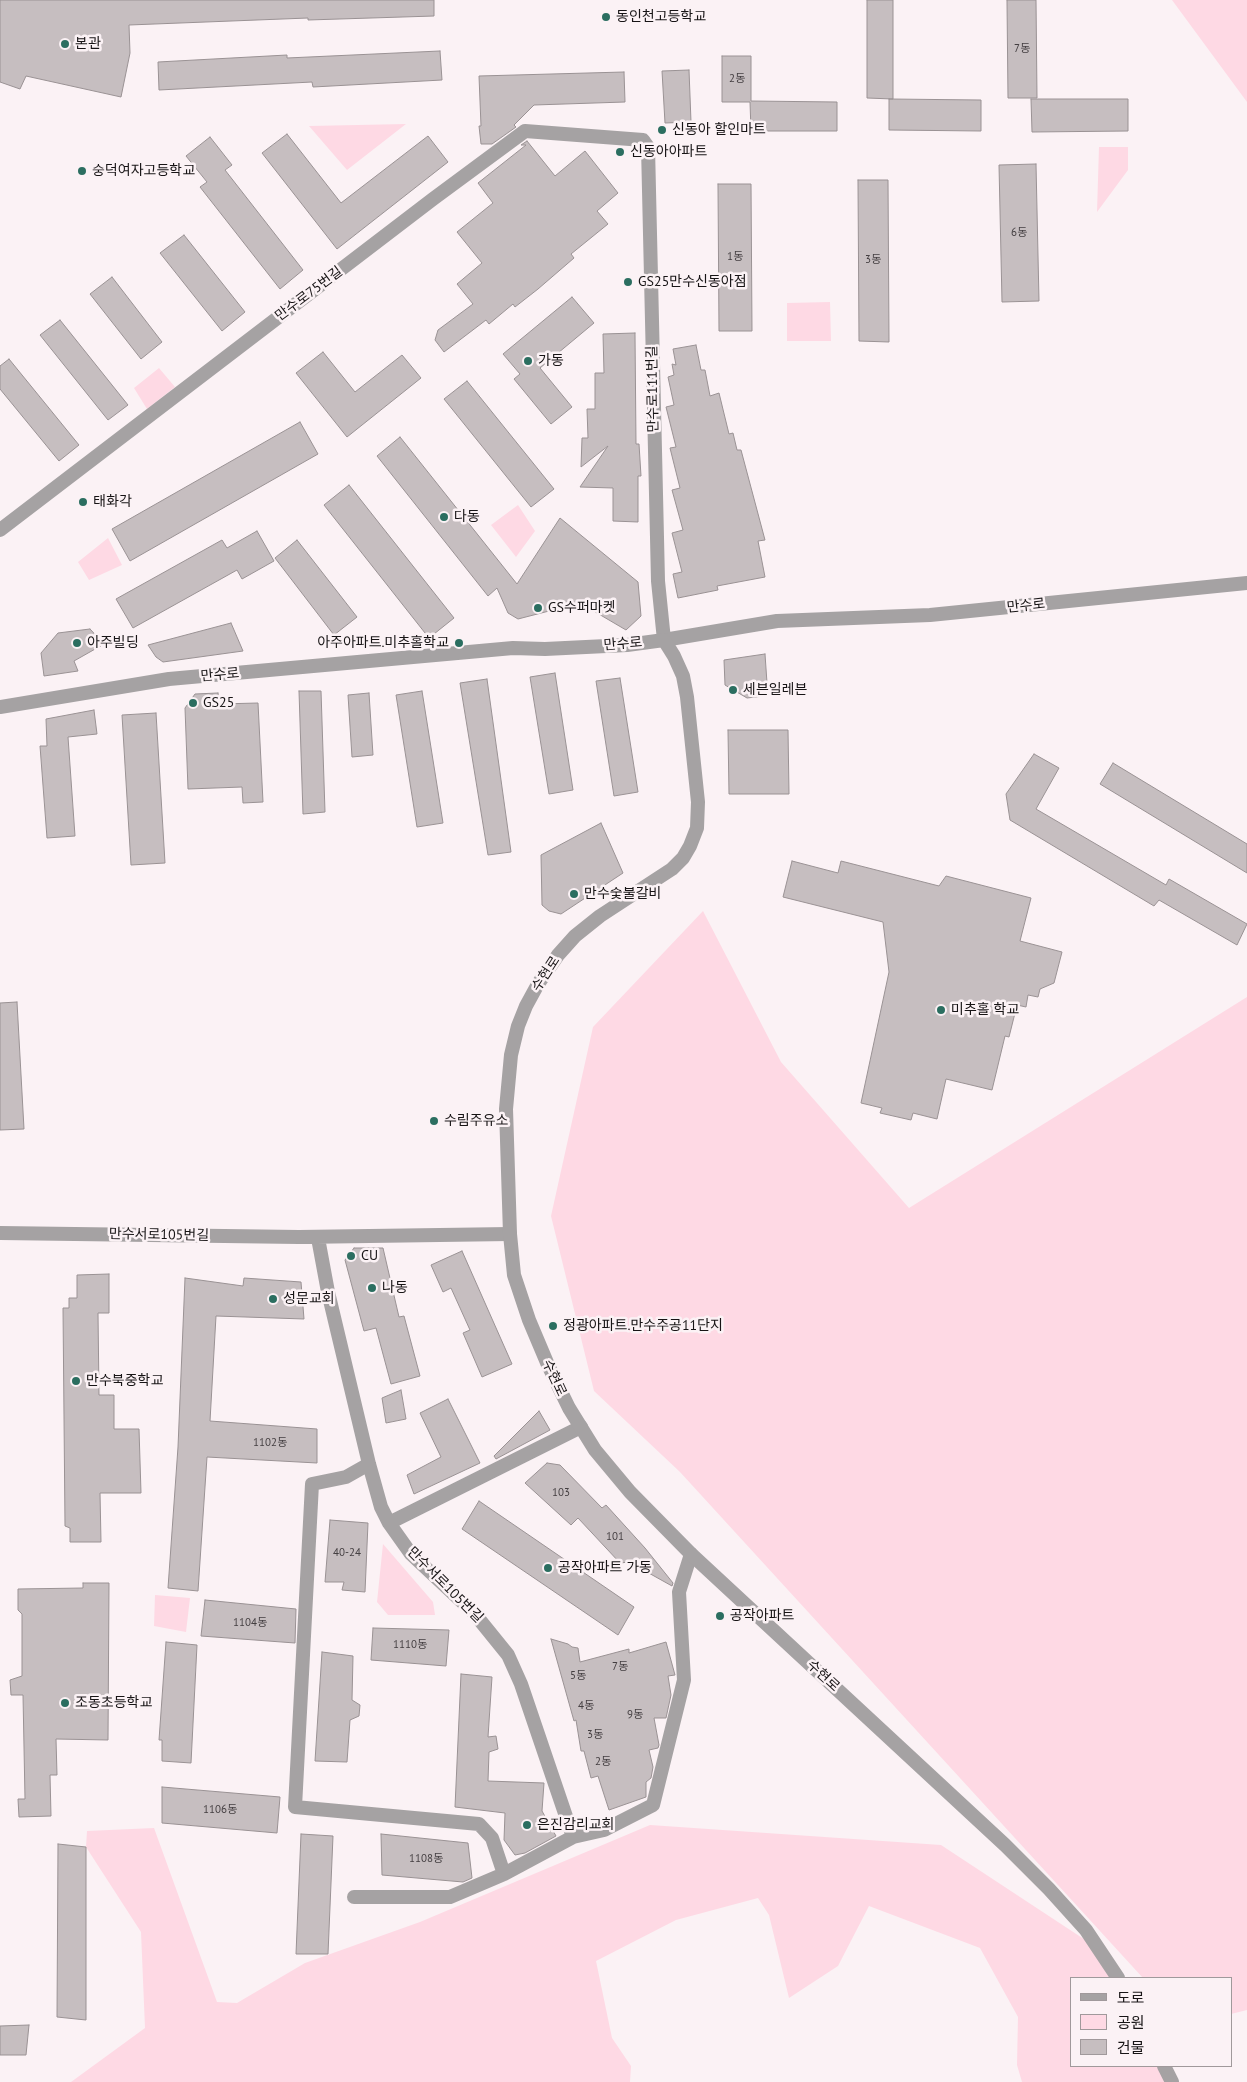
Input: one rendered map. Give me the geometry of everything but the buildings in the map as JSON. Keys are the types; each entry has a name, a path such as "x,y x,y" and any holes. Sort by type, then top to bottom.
{"street":[{"name":"만수로75번길","path":"0,530 433,199 525,131 643,140"},
{"name":"만수로111번길","path":"643,140 648,147 658,581 664,640"},
{"name":"만수로","path":"0,707 169,679 513,648 545,649 627,645 777,622 930,615 1247,583"},
{"name":"수현로","path":"664,640 683,676 687,697 698,802 697,828 683,858 672,869 600,916 575,936 558,954 526,1006 518,1026 511,1055 506,1108 510,1234 514,1275 529,1320 548,1365 580,1427 594,1450 630,1492 691,1554 1005,1845 1086,1930 1117,1977"},
{"name":"만수서로105번길","path":"0,1233 318,1238 510,1234"},
{"name":"만수서로105번길","path":"318,1238 328,1292 368,1464 381,1507 389,1523 411,1554 474,1613 508,1655 521,1684 573,1837"},
{"path":"389,1523 580,1427"},
{"path":"368,1464 346,1477 312,1484 295,1807 479,1824 492,1838 504,1874"},
{"path":"354,1897 450,1897 504,1874 573,1837 604,1830 653,1805 684,1680 679,1592 691,1554"},
{"path":"1164,2067 1172,2082"}],"green space":[{"path":"1172,0 1247,0 1247,102"},
{"path":"406,124 347,170 309,126"},
{"path":"1099,147 1128,147 1128,170 1097,212"},
{"path":"830,302 831,341 787,341 787,303"},
{"path":"159,368 175,387 147,409 134,388"},
{"path":"518,505 535,531 516,557 491,525"},
{"path":"108,538 122,565 89,580 78,562"},
{"path":"703,911 781,1062 909,1208 1247,997 1247,2010 1232,2014 1232,1977 1142,1977 680,1472 594,1391 551,1216 593,1027"},
{"path":"383,1544 433,1602 435,1615 388,1615 377,1602"},
{"path":"155,1595 190,1598 186,1632 154,1626"},
{"path":"650,1825 941,1845 1099,1949 1113,1977 1070,1977 1070,2067 1158,2067 1166,2082 1022,2082 1017,2065 1018,2017 980,1948 869,1906 838,1966 789,1998 769,1915 758,1898 676,1920 596,1961 612,2038 631,2066 630,2082 71,2082 145,2028 141,1932 86,1847 87,1831 154,1828 217,2002 237,2003 305,1963 420,1922"}],"place":[{"name":"동인천고등학교","path":"606,17"},
{"name":"본관","path":"65,44"},
{"name":"신동아 할인마트","path":"662,130"},
{"name":"신동아아파트","path":"620,152"},
{"name":"숭덕여자고등학교","path":"82,171"},
{"name":"GS25만수신동아점","path":"628,282"},
{"name":"가동","path":"528,361"},
{"name":"태화각","path":"83,502"},
{"name":"다동","path":"444,517"},
{"name":"GS수퍼마켓","path":"538,608"},
{"name":"아주빌딩","path":"77,643"},
{"name":"아주아파트.미추홀학교","path":"459,643"},
{"name":"세븐일레븐","path":"733,690"},
{"name":"GS25","path":"193,703"},
{"name":"만수숯불갈비","path":"574,894"},
{"name":"미추홀 학교","path":"941,1010"},
{"name":"수림주유소","path":"434,1121"},
{"name":"CU","path":"351,1256"},
{"name":"나동","path":"372,1288"},
{"name":"성문교회","path":"273,1299"},
{"name":"정광아파트.만수주공11단지","path":"553,1326"},
{"name":"만수북중학교","path":"76,1381"},
{"name":"공작아파트 가동","path":"548,1568"},
{"name":"공작아파트","path":"720,1616"},
{"name":"조동초등학교","path":"65,1703"},
{"name":"은진감리교회","path":"527,1825"}]}
